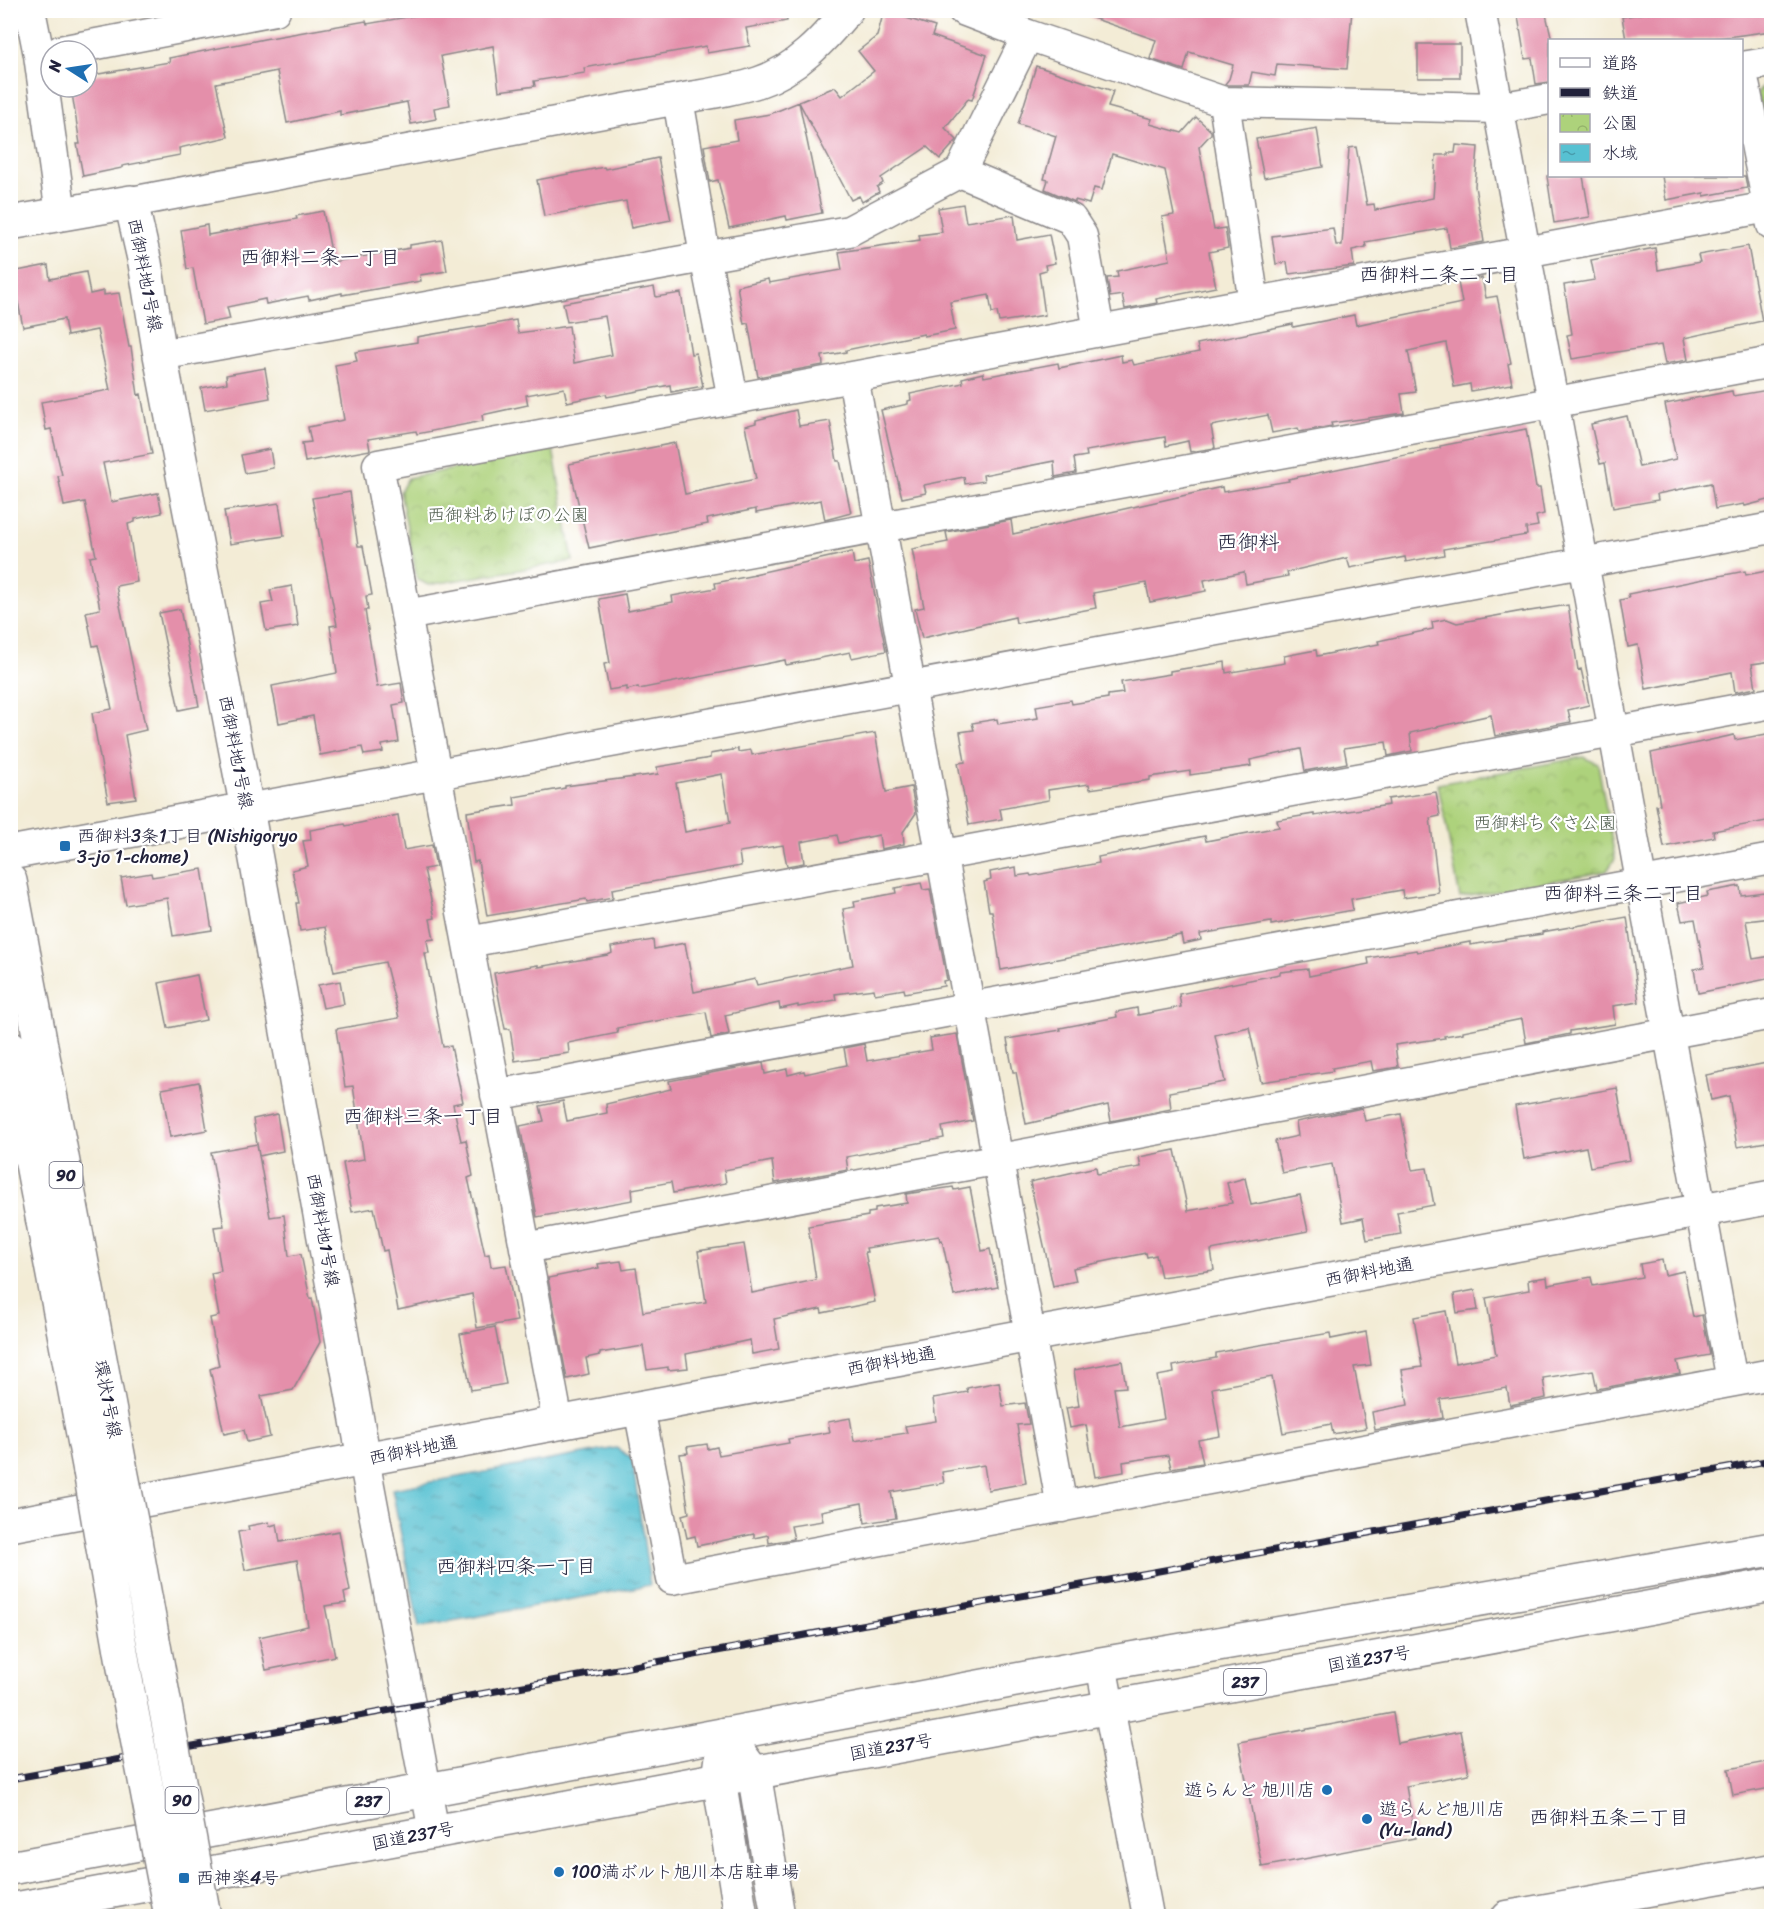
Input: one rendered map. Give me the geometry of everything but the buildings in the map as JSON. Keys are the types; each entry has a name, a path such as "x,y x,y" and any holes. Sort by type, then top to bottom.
{"main road":[{"name":"西御料地1号線","path":"10,223 131,202 145,263 160,355 247,809 364,1459"},
{"path":"10,853 247,809"},
{"name":"環状1号線","path":"11,883 105,1468 104,1548 128,1691 171,1917"},
{"name":"環状1号線","path":"10,1047 105,1468 135,1541 204,1917"},
{"name":"西御料地通","path":"10,1525 1772,1197"},
{"name":"237","path":"10,1868 1101,1664 1772,1549"},
{"name":"国道237号","path":"10,1911 1772,1585"},
{"path":"725,1734 754,1773 778,1917"},
{"path":"725,1734 719,1779 741,1917"}],"street":[{"path":"30,10 43,39"},
{"path":"99,44 275,10"},
{"path":"131,202 760,82 789,67 825,38 848,10"},
{"path":"963,10 1028,35 1224,102 1498,108 1548,99"},
{"path":"1480,10 1732,1381"},
{"path":"160,355 849,231 960,172 1028,35"},
{"path":"1743,67 1772,62"},
{"path":"558,1423 378,465 1525,252 1770,216 1743,78"},
{"path":"53,99 61,214"},
{"path":"678,99 733,399"},
{"path":"1224,102 1254,303"},
{"path":"960,172 1071,219 1082,236 1099,331"},
{"path":"406,615 1772,362"},
{"path":"853,377 1062,1507"},
{"path":"247,809 1772,528"},
{"path":"468,942 1772,703"},
{"path":"496,1095 1772,859"},
{"path":"525,1248 1772,1014"},
{"path":"639,1408 672,1579 1772,1374"},
{"path":"364,1459 434,1832"},
{"path":"1101,1664 1148,1917"},
{"path":"1507,1917 1772,1869"}],"green space":[{"path":"1771,77 1771,167 1757,94"},
{"name":"西御料あけぼの公園","path":"553,449 573,561 428,585 417,579 400,492 408,478"},
{"name":"西御料ちぐさ公園","path":"1583,757 1598,764 1615,858 1607,871 1460,898 1438,784"}],"water":[{"path":"616,1448 632,1458 650,1585 419,1627 392,1489"}],"railway":[{"path":"10,1779 1772,1460"}],"place":[{"name":"西御料3条1丁目 (Nishigoryo 3-jo 1-chome)","path":"65,846"},
{"name":"遊らんど 旭川店","path":"1327,1790"},
{"name":"遊らんど旭川店 (Yu-land)","path":"1367,1819"},
{"name":"100満ボルト旭川本店駐車場","path":"559,1872"},
{"name":"西神楽4号","path":"184,1878"}],"district":[{"name":"西御料二条一丁目","path":"320,257"},
{"name":"西御料二条二丁目","path":"1439,274"},
{"name":"西御料","path":"1248,542"},
{"name":"西御料三条二丁目","path":"1623,893"},
{"name":"西御料三条一丁目","path":"423,1116"},
{"name":"西御料四条一丁目","path":"516,1566"},
{"name":"西御料五条二丁目","path":"1609,1817"}]}
